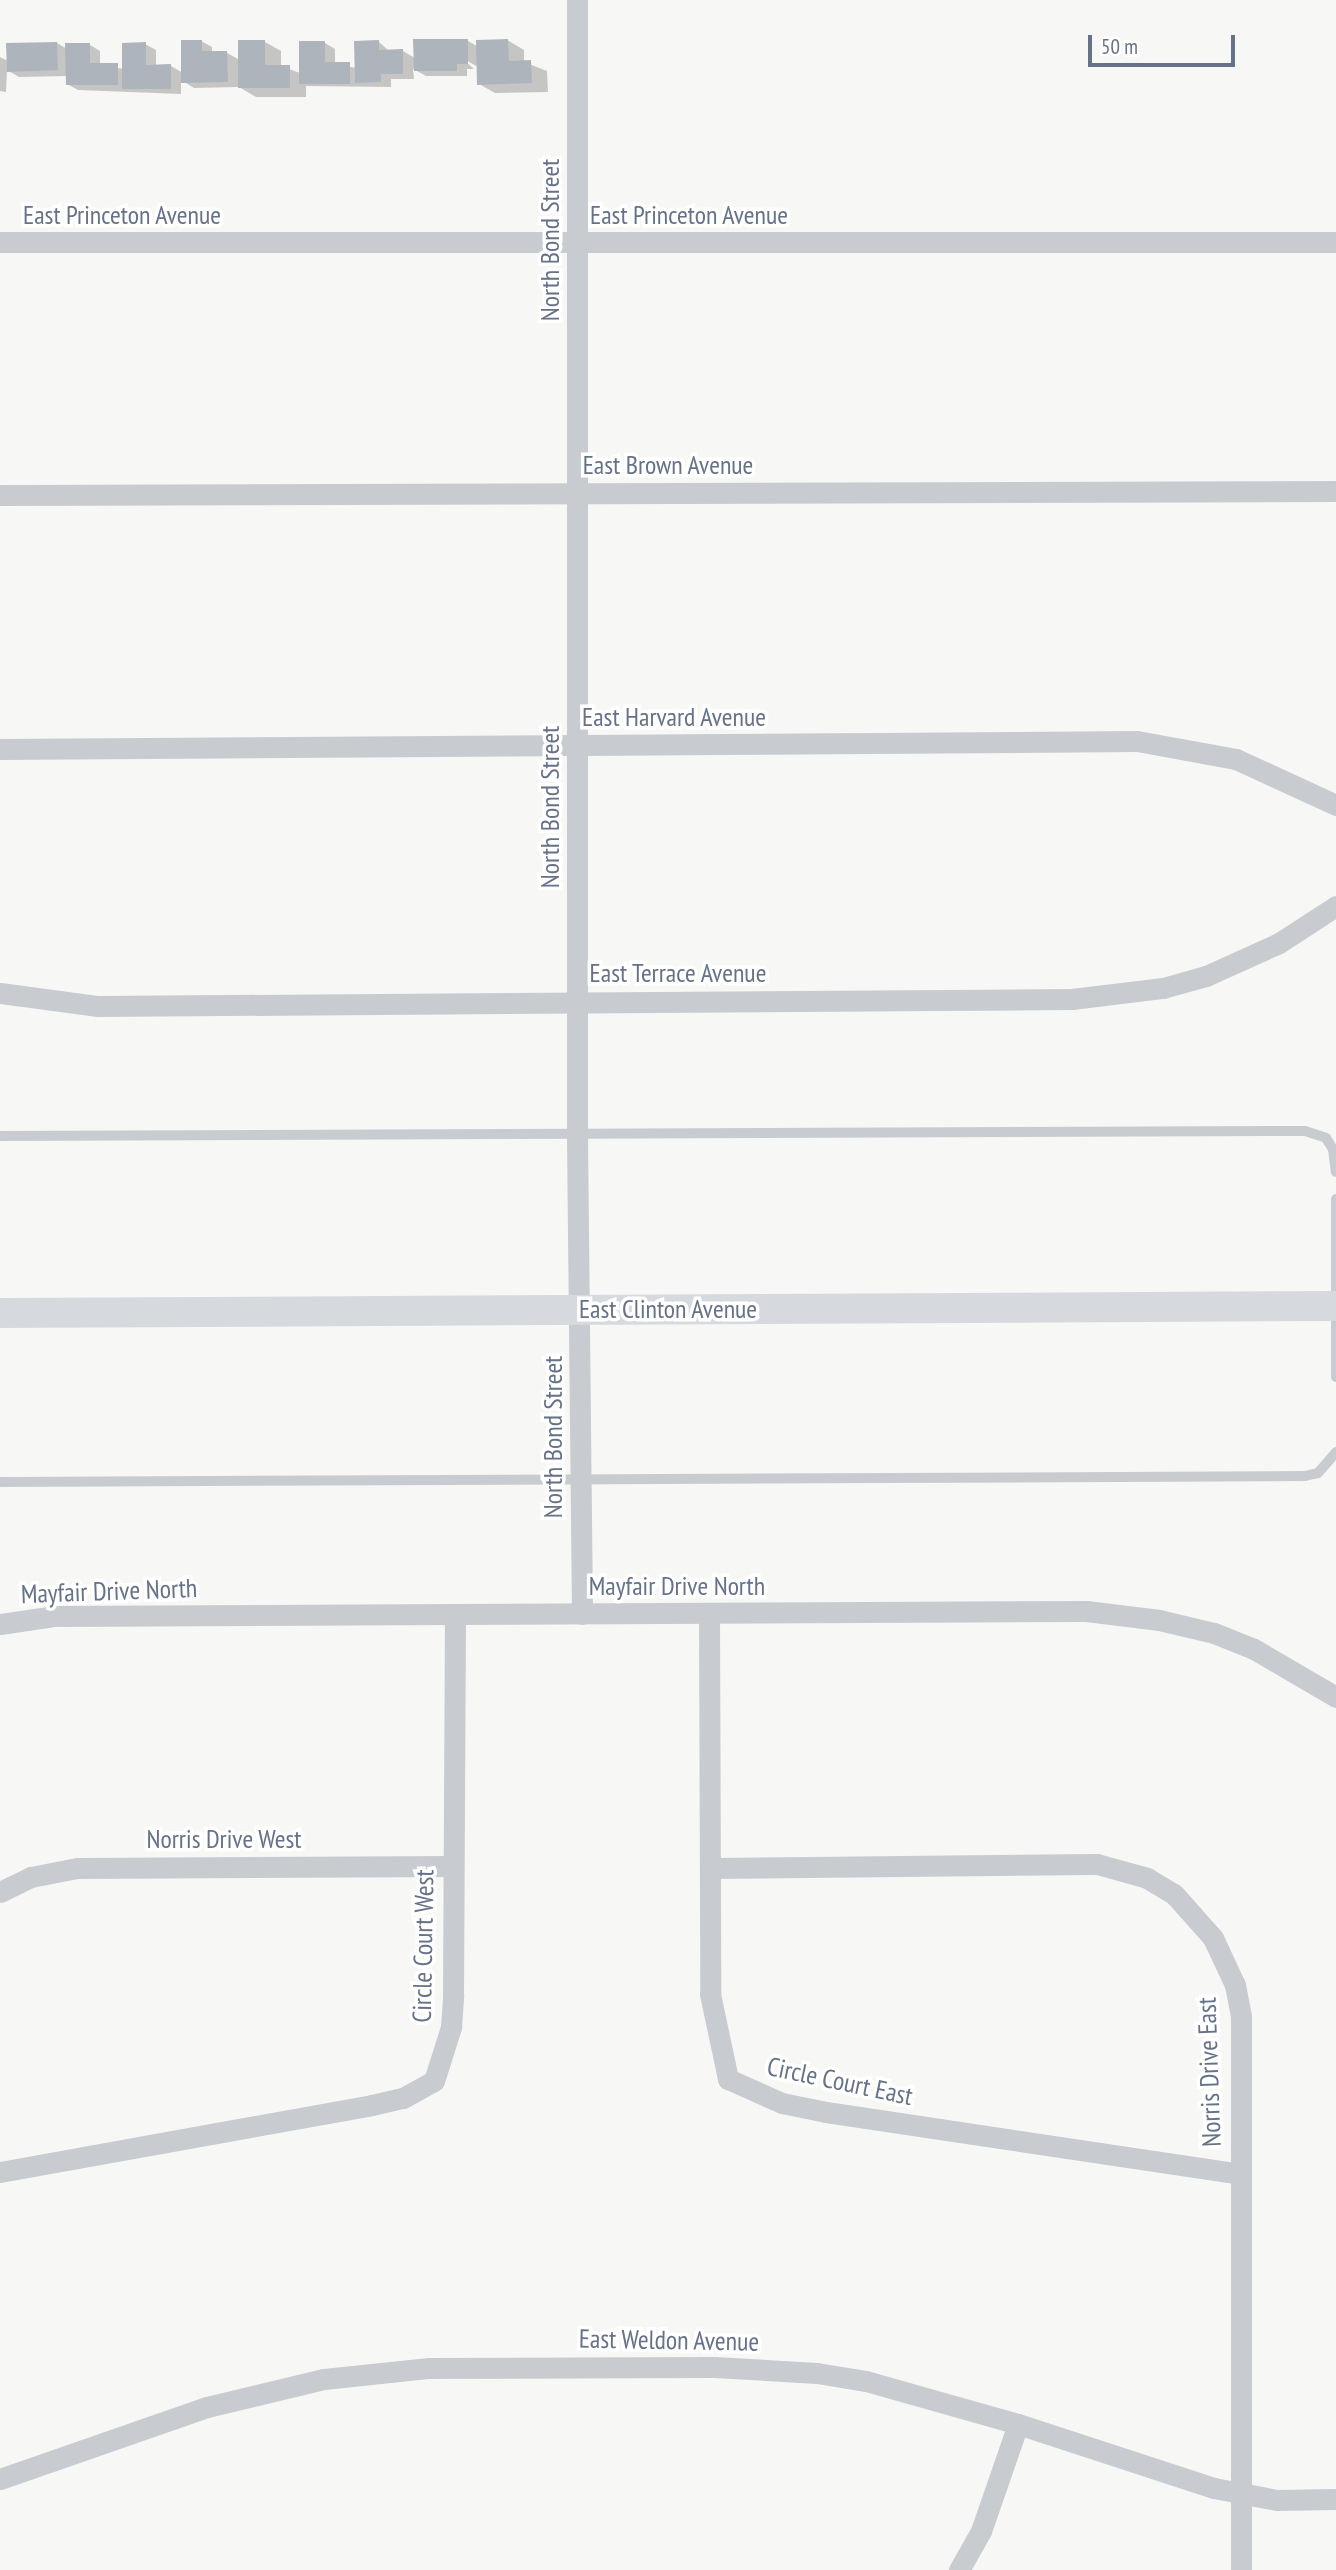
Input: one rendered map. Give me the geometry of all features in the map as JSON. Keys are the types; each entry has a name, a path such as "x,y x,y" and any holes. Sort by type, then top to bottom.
{"main road":[{"name":"East Clinton Avenue","path":"0,1313 1335,1306"}],"street":[{"name":"North Bond Street","path":"577,0 577,1136 582,1614"},
{"name":"East Princeton Avenue","path":"0,242 1336,242"},
{"name":"East Brown Avenue","path":"0,495 1336,491"},
{"name":"East Harvard Avenue","path":"0,750 1136,741 1185,746 1236,759 1287,779 1336,805"},
{"name":"East Terrace Avenue","path":"0,993 52,1004 98,1006 1121,995 1163,988 1230,966 1303,930 1336,906"},
{"name":"Circle Court East","path":"709,1613 710,1994 728,2079 782,2103 826,2112 1240,2174"},
{"name":"Mayfair Drive North","path":"0,1624 55,1616 1126,1614 1214,1633 1254,1649 1336,1697"},
{"name":"Circle Court West","path":"0,2172 372,2105 403,2098 434,2081 451,2027 455,1617"},
{"name":"Norris Drive East","path":"711,1867 1076,1863 1120,1869 1147,1878 1174,1894 1196,1915 1213,1938 1235,1985 1241,2016 1241,2570"},
{"name":"Norris Drive West","path":"0,1892 32,1877 77,1868 453,1866"},
{"name":"East Weldon Avenue","path":"0,2479 262,2392 324,2379 429,2368 714,2367 817,2373 913,2392 1241,2495 1336,2499"},
{"path":"959,2570 981,2531 1018,2424"}],"lane":[{"path":"0,1136 577,1136 1305,1131 1326,1138 1333,1149 1336,1172"},
{"path":"1336,1199 1336,1377"},
{"path":"0,1482 1305,1476 1318,1473 1336,1452"}],"building":[{"path":"413,39 468,39 468,64 457,64 457,71 414,71"},
{"path":"508,39 509,61 531,60 532,83 477,85 476,40"},
{"path":"181,40 202,40 202,51 227,51 228,82 181,83"},
{"path":"238,40 265,40 265,65 290,65 290,88 238,88"},
{"path":"379,40 379,50 403,49 403,74 381,74 381,82 355,83 354,41"},
{"path":"299,41 325,41 325,62 350,62 350,84 299,84"},
{"path":"57,42 58,70 7,72 6,43"},
{"path":"146,42 146,65 171,64 171,89 122,89 122,43"},
{"path":"65,43 90,43 90,63 118,63 118,85 66,85"}]}
